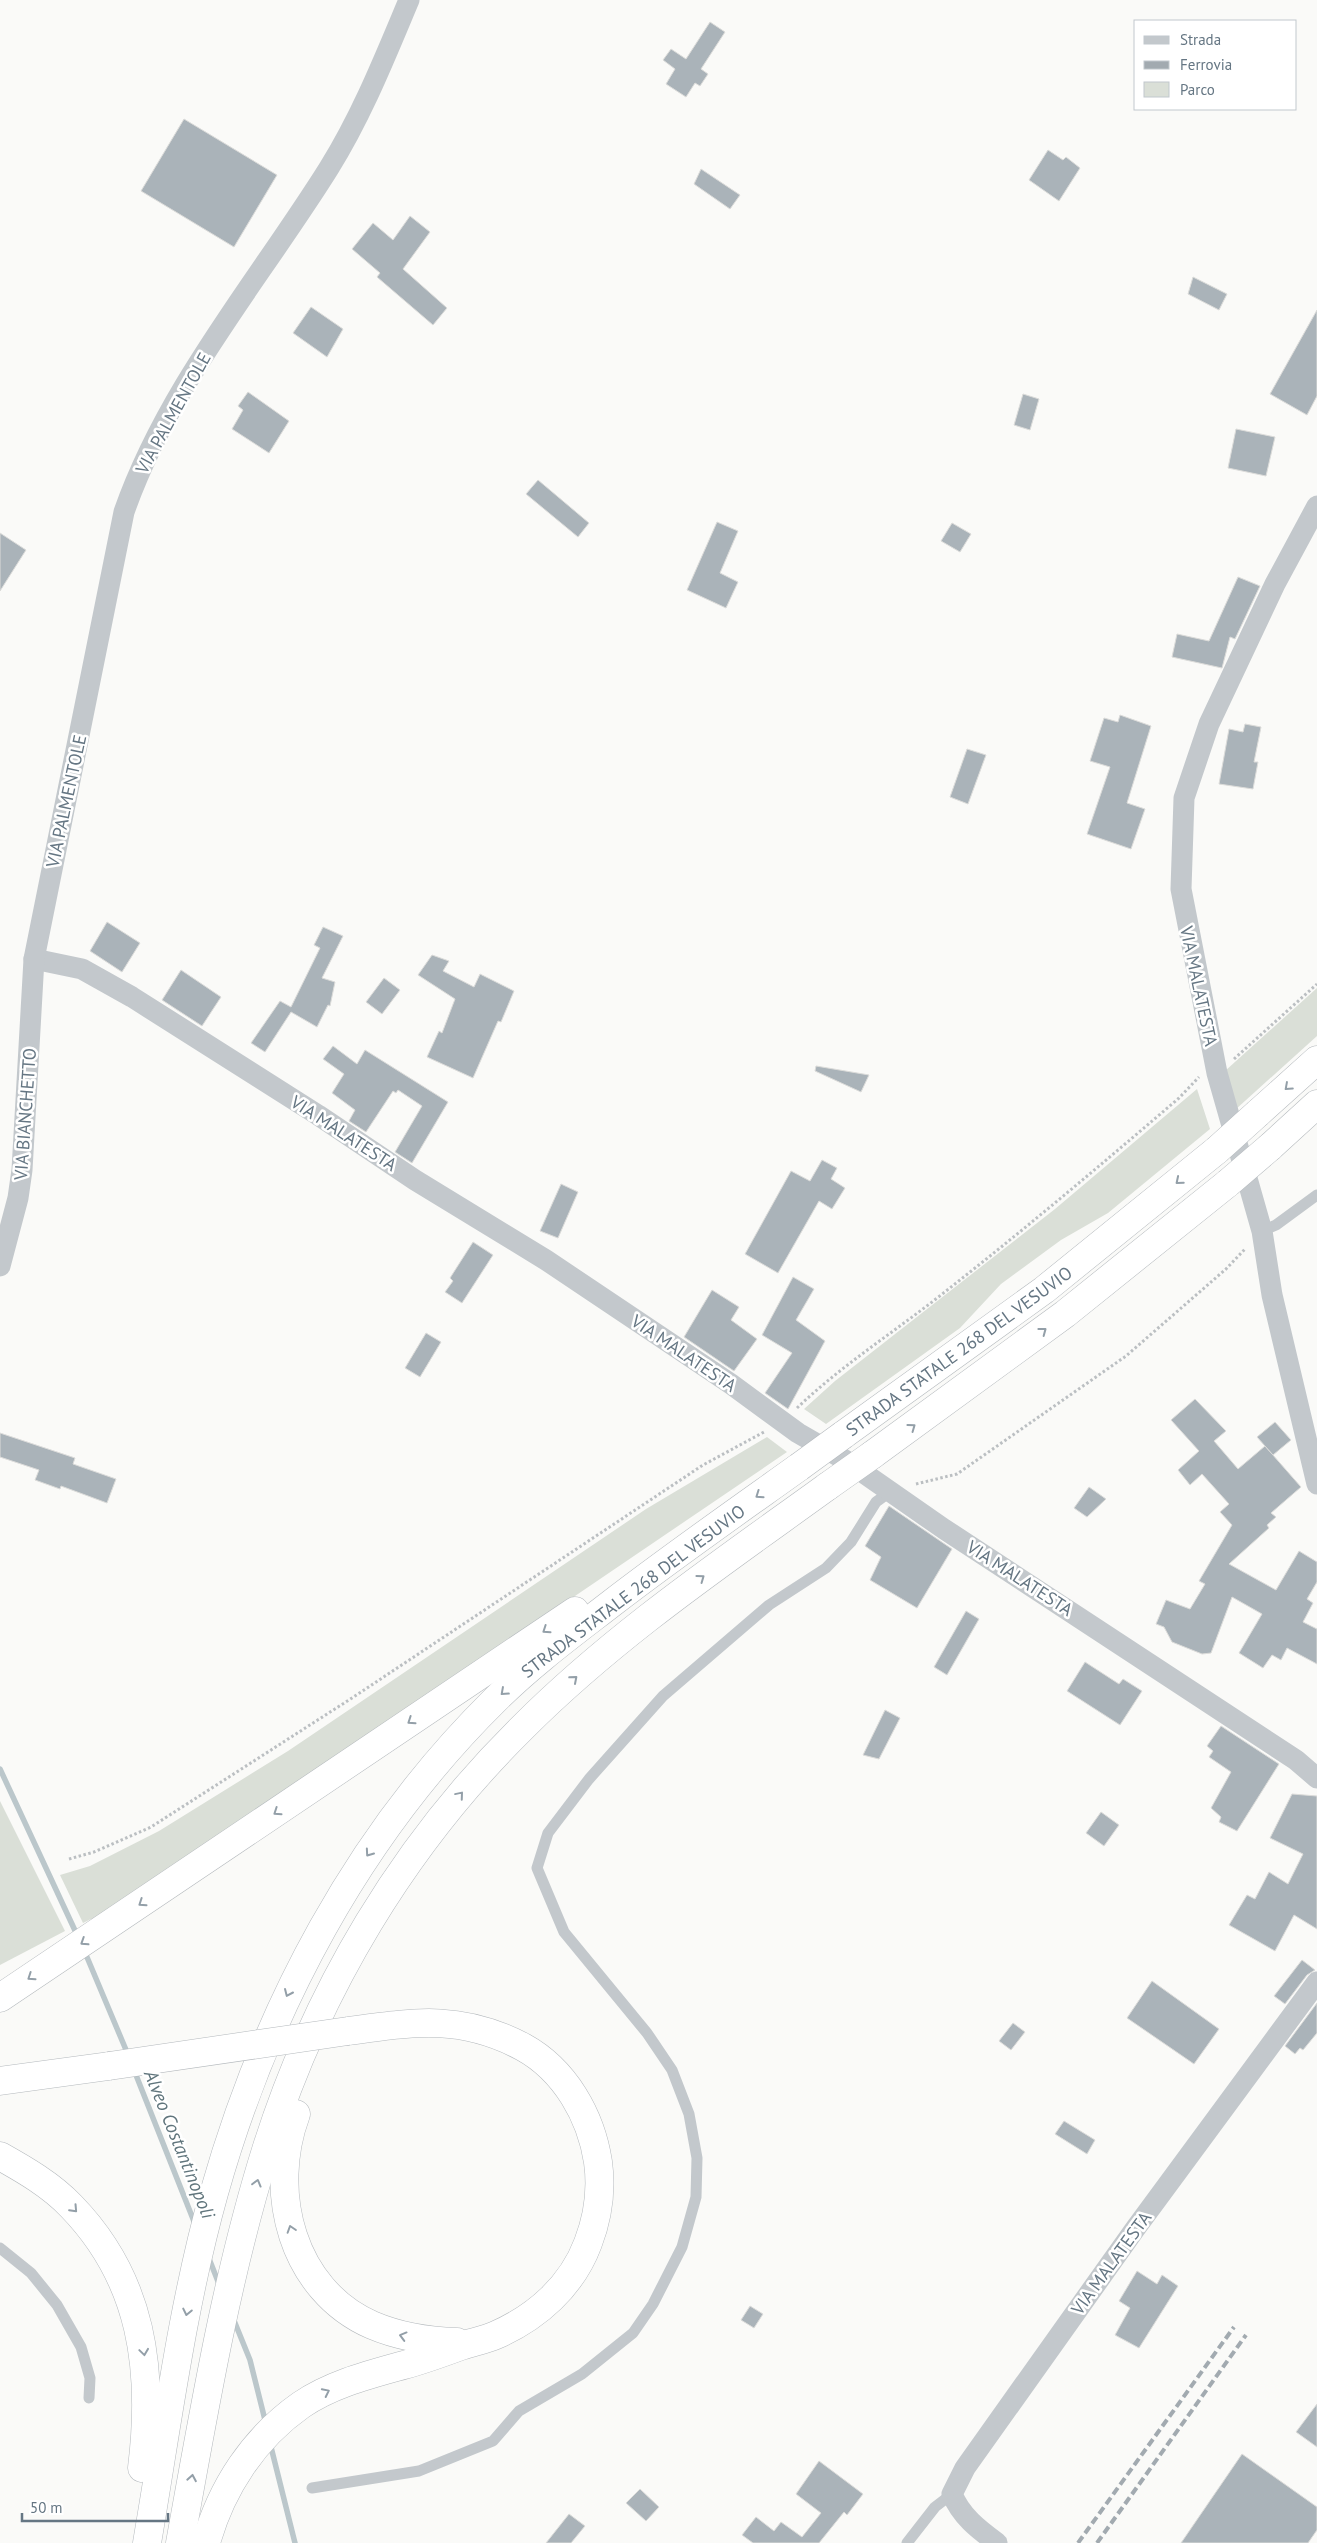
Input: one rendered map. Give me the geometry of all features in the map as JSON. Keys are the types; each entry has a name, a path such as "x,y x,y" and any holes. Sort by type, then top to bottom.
{"highway":[{"name":"STRADA STATALE 268 DEL VESUVIO","path":"146,2543 197,2264 213,2196 256,2065 291,1987 352,1876 397,1813 448,1751 495,1700 550,1651 678,1553 1051,1285 1217,1150 1317,1060"},
{"name":"STRADA STATALE 268 DEL VESUVIO","path":"180,2543 217,2342 235,2263 266,2150 291,2080 326,2001 382,1901 429,1832 475,1777 572,1681 670,1600 1065,1314 1228,1183 1317,1104"},
{"path":"0,1998 564,1618 614,1587 678,1553"},
{"path":"429,1832 382,1931 343,2004 312,2068 292,2127 283,2180 286,2215 297,2248 315,2280 340,2306 371,2324 405,2337 469,2343"},
{"path":"0,2082 427,2022 464,2024 499,2034 533,2052 560,2078 581,2108 591,2133 601,2181 597,2220 583,2257 561,2290 529,2318 495,2335 350,2381 325,2391 285,2418 253,2450 222,2500 206,2543"},
{"path":"0,2156 36,2178 71,2205 98,2236 117,2268 134,2307 144,2349 147,2383 147,2428 129,2543"}],"street":[{"name":"VIA PALMENTOLE","path":"34,959 116,548 136,479 152,445 215,338 330,166 360,112 409,0"},
{"name":"VIA MALATESTA","path":"1317,506 1275,584 1209,724 1184,798 1181,890 1217,1073 1262,1231 1272,1295 1317,1484"},
{"name":"VIA BIANCHETTO","path":"0,1266 18,1198 22,1170 34,959"},
{"name":"VIA MALATESTA","path":"34,959 82,969 132,997 318,1115 415,1180 546,1260 731,1384 782,1422 891,1491 944,1529 1296,1760 1317,1778"},
{"name":"VIA MALATESTA","path":"952,2494 965,2468 1093,2287 1317,1982"},
{"path":"952,2494 957,2507 967,2519 995,2541"}],"lane":[{"path":"1262,1231 1276,1225 1317,1194"},
{"path":"312,2488 419,2471 492,2441 519,2411 582,2374 610,2354 633,2333 654,2304 682,2247 696,2197 697,2158 689,2114 672,2070 647,2032 564,1932 537,1868 548,1833 589,1779 664,1696 769,1605 826,1568 851,1542 876,1502 891,1491"},
{"path":"0,2248 31,2273 57,2305 81,2347 90,2378 89,2398"},
{"path":"907,2543 935,2507 952,2494"}],"path":[{"path":"69,1859 94,1852 151,1828 361,1693 695,1470 782,1422 824,1382 944,1293 1059,1200 1179,1098 1197,1078 1204,1074 1217,1073 1317,984"},
{"path":"891,1491 957,1474 1126,1356 1226,1269 1262,1231"}],"green space":[{"path":"1317,988 1317,1036 1235,1110 1225,1071"},
{"path":"1197,1089 1210,1129 1108,1213 1061,1240 1001,1284 960,1328 826,1424 804,1409 835,1381 1055,1209"},
{"path":"767,1437 787,1452 94,1923 91,1919 83,1923 60,1875 90,1866 159,1831 288,1751 646,1509"},
{"path":"0,1801 65,1931 0,1965"}],"building":[{"path":"710,22 725,32 701,69 708,74 700,86 695,83 686,97 666,84 675,69 663,60 671,49 686,59"},
{"path":"184,119 277,175 234,247 141,191"},
{"path":"1048,150 1063,160 1066,157 1080,168 1059,201 1029,180"},
{"path":"701,169 740,195 730,209 694,184"},
{"path":"410,216 430,232 403,269 447,308 433,325 377,277 380,273 352,249 373,223 393,240"},
{"path":"1193,277 1227,294 1219,310 1188,294"},
{"path":"311,307 343,329 327,357 293,333"},
{"path":"1317,310 1317,396 1307,415 1270,394"},
{"path":"248,392 289,421 269,453 232,429 243,410 238,406"},
{"path":"1023,394 1039,399 1030,430 1014,425"},
{"path":"1236,429 1275,437 1266,476 1228,468"},
{"path":"538,480 589,523 578,537 526,494"},
{"path":"717,522 738,531 720,573 738,582 726,608 687,590"},
{"path":"952,523 971,534 960,552 941,541"},
{"path":"0,533 26,550 0,591"},
{"path":"1238,577 1260,586 1235,639 1230,637 1222,668 1172,657 1177,634 1209,641"},
{"path":"1120,715 1151,726 1127,803 1145,809 1131,849 1087,834 1110,767 1090,761 1104,718 1118,722"},
{"path":"1245,724 1261,727 1254,762 1258,762 1253,789 1219,784 1229,729 1243,732"},
{"path":"967,749 986,755 968,804 950,797"},
{"path":"107,922 140,943 122,972 90,951"},
{"path":"323,927 343,936 322,978 335,982 330,1006 328,1005 317,1027 291,1012 265,1052 251,1043 280,1001 291,1007 320,948 314,945"},
{"path":"432,955 449,961 443,971 474,987 480,974 514,991 501,1022 498,1021 473,1078 427,1057 439,1031 442,1033 455,999 418,975"},
{"path":"181,970 221,997 202,1026 162,1000"},
{"path":"384,978 400,990 382,1014 366,1002"},
{"path":"333,1046 357,1064 365,1050 448,1102 412,1163 395,1152 422,1106 398,1090 396,1093 393,1091 366,1132 349,1121 355,1110 332,1093 344,1074 323,1059"},
{"path":"816,1066 869,1075 861,1092 815,1071"},
{"path":"822,1160 837,1168 831,1179 845,1188 832,1209 819,1201 778,1273 745,1254 791,1171 810,1181"},
{"path":"561,1184 578,1192 558,1238 540,1231"},
{"path":"473,1242 493,1255 462,1303 445,1292 453,1281 450,1278"},
{"path":"793,1277 814,1289 796,1320 825,1341 788,1409 765,1393 792,1353 762,1335"},
{"path":"712,1290 739,1307 731,1320 757,1339 734,1371 684,1337"},
{"path":"426,1333 441,1342 420,1377 405,1368"},
{"path":"1195,1399 1226,1431 1214,1441 1238,1469 1265,1446 1301,1487 1271,1513 1276,1517 1267,1525 1269,1528 1229,1564 1276,1590 1299,1551 1317,1562 1317,1582 1307,1599 1313,1603 1303,1622 1317,1629 1317,1664 1287,1648 1281,1660 1272,1655 1263,1668 1239,1653 1262,1614 1232,1597 1211,1653 1202,1654 1172,1642 1164,1627 1156,1624 1166,1600 1190,1609 1205,1584 1199,1581 1232,1525 1220,1512 1229,1504 1202,1474 1190,1485 1178,1470 1199,1451 1171,1420"},
{"path":"1275,1422 1291,1440 1273,1455 1257,1437"},
{"path":"0,1433 75,1458 73,1464 116,1479 107,1503 61,1486 60,1489 35,1480 39,1470 0,1457"},
{"path":"1089,1487 1106,1499 1087,1517 1074,1508"},
{"path":"889,1506 952,1549 917,1608 870,1580 881,1557 865,1546"},
{"path":"966,1611 979,1619 947,1675 934,1667"},
{"path":"1085,1662 1119,1684 1123,1679 1142,1691 1120,1725 1067,1691"},
{"path":"885,1710 900,1718 879,1759 863,1755"},
{"path":"1221,1726 1279,1764 1237,1831 1219,1822 1221,1817 1211,1808 1231,1772 1209,1757 1213,1751 1207,1746"},
{"path":"1292,1794 1317,1796 1317,1929 1294,1915 1275,1951 1229,1925 1247,1895 1255,1899 1269,1872 1288,1884 1303,1854 1270,1838"},
{"path":"1101,1812 1119,1825 1104,1846 1086,1833"},
{"path":"1302,1960 1315,1970 1307,1975 1285,2004 1274,1996"},
{"path":"1152,1981 1219,2029 1194,2064 1127,2018"},
{"path":"1317,2003 1317,2033 1303,2050 1300,2048 1295,2054 1285,2046"},
{"path":"1013,2023 1025,2032 1011,2050 999,2041"},
{"path":"1064,2121 1095,2140 1087,2154 1055,2134"},
{"path":"1137,2271 1157,2284 1162,2275 1178,2286 1139,2348 1115,2335 1130,2308 1119,2301"},
{"path":"750,2306 763,2314 754,2328 741,2320"},
{"path":"1317,2404 1317,2447 1296,2432"},
{"path":"1242,2454 1317,2507 1317,2530 1308,2543 1181,2543"},
{"path":"819,2461 863,2494 847,2515 844,2512 819,2543 753,2543 742,2535 756,2517 774,2531 781,2522 802,2537 821,2513 796,2494"},
{"path":"640,2489 659,2507 646,2521 626,2503"},
{"path":"569,2514 585,2526 571,2543 546,2543"}],"waterway":[{"name":"Alveo Costantinopoli","path":"0,1769 78,1937"},
{"name":"Alveo Costantinopoli","path":"84,1950 129,2057"},
{"name":"Alveo Costantinopoli","path":"134,2070 195,2224"},
{"name":"Alveo Costantinopoli","path":"208,2256 219,2284"},
{"name":"Alveo Costantinopoli","path":"233,2318 250,2360 266,2424"},
{"name":"Alveo Costantinopoli","path":"270,2443 295,2543"}],"railway":[{"path":"1078,2543 1234,2327"},
{"path":"1097,2543 1246,2335"}]}
